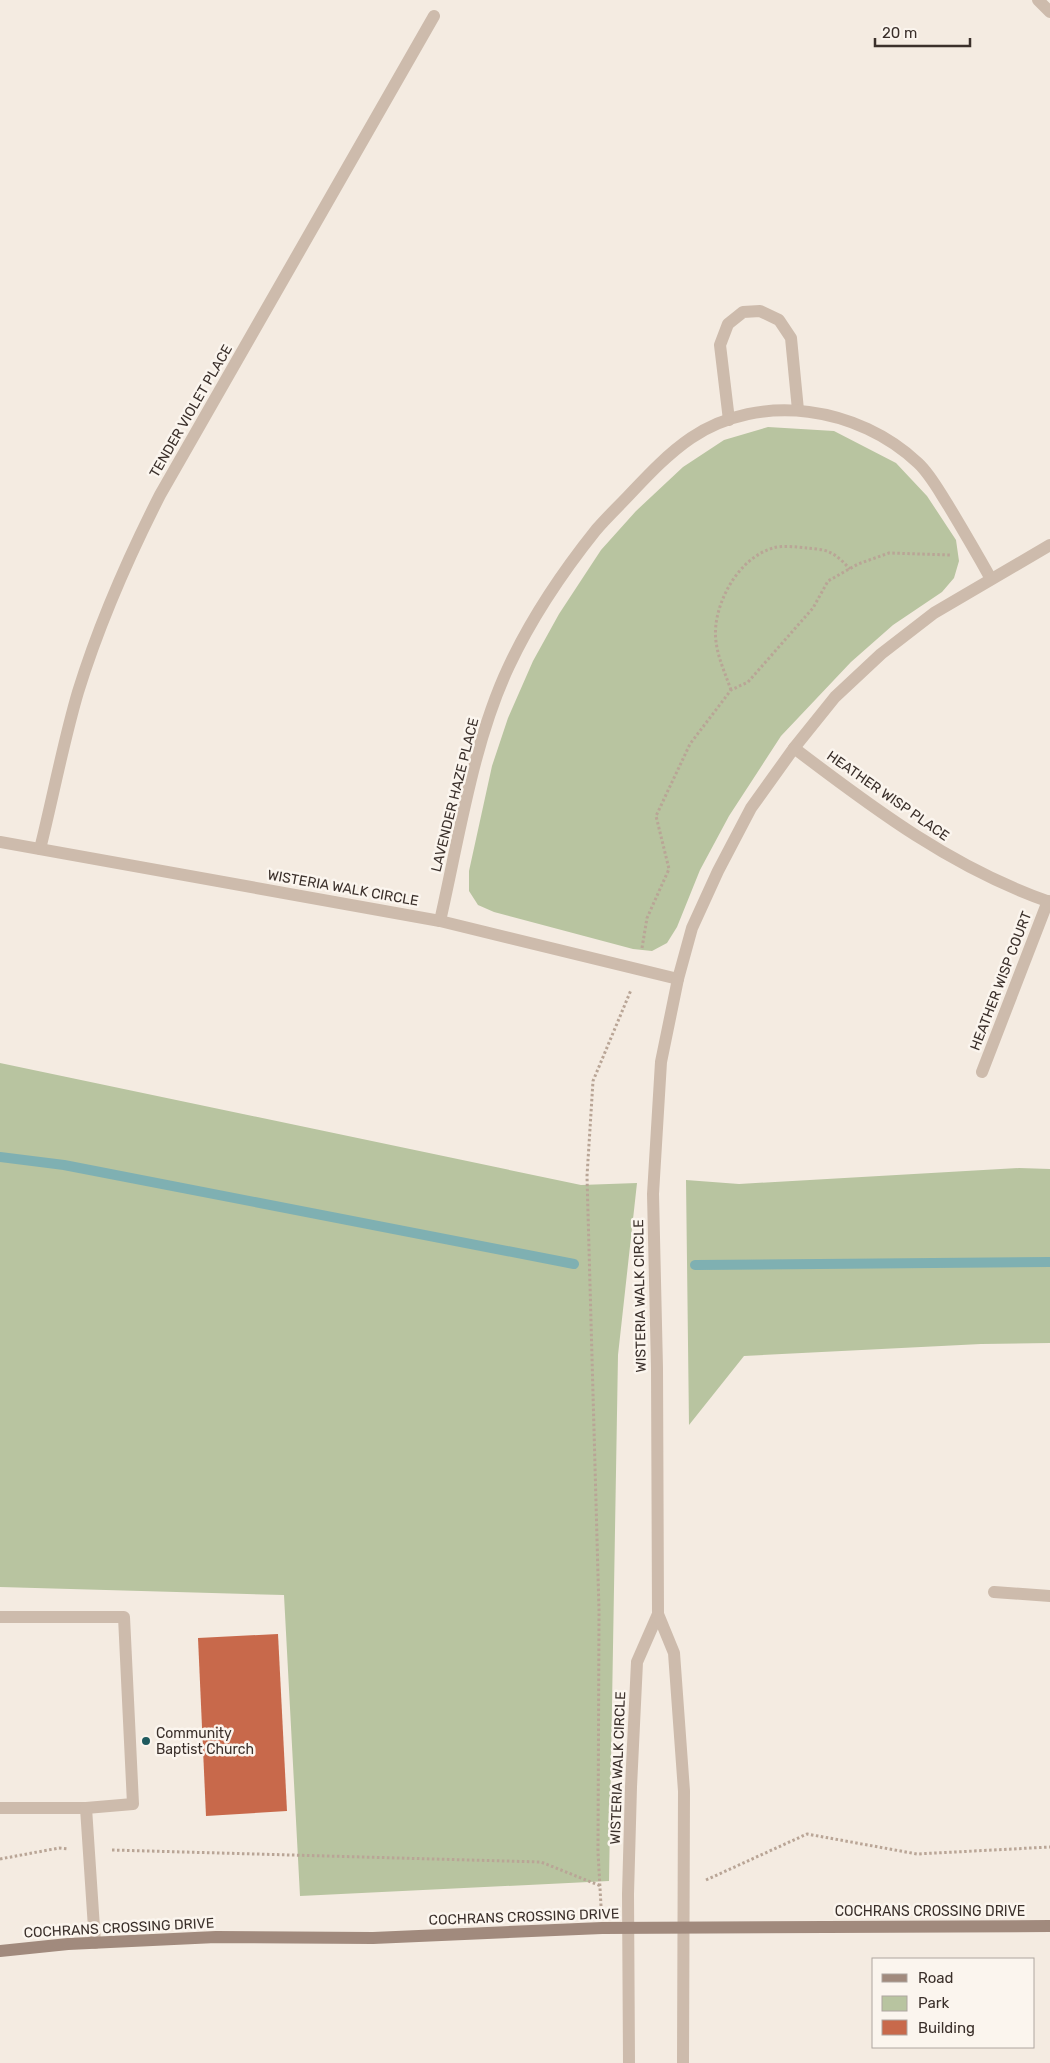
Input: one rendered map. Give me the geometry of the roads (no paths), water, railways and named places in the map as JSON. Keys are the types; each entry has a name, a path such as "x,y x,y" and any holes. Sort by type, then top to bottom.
{"street":[{"path":"1038,0 1050,12"},
{"name":"TENDER VIOLET PLACE","path":"40,849 78,693 112,598 136,542 160,495 434,16"},
{"path":"728,420 720,345 728,324 743,312 760,311 779,320 791,338 798,410"},
{"name":"LAVENDER HAZE PLACE","path":"440,921 481,739 509,666 546,600 596,530 655,468 692,437 728,420 764,412 798,410 819,412 853,422 885,437 919,464 936,486 991,579"},
{"name":"WISTERIA WALK CIRCLE","path":"683,2063 684,1791 674,1653 658,1614 657,1378 653,1194 661,1062 678,979 692,928 718,871 751,808 794,748 835,697 881,654 934,613 1050,545"},
{"name":"HEATHER WISP PLACE","path":"794,748 895,822 946,854 988,877 1049,902"},
{"name":"WISTERIA WALK CIRCLE","path":"0,842 440,921 678,979"},
{"name":"HEATHER WISP COURT","path":"982,1072 1049,902"},
{"path":"994,1592 1050,1596"},
{"name":"WISTERIA WALK CIRCLE","path":"629,2063 628,1894 637,1662 658,1614"},
{"path":"0,1617 124,1617 133,1804 86,1808 0,1808"},
{"path":"86,1808 95,1943"},
{"name":"COCHRANS CROSSING DRIVE","path":"0,1951 95,1943 216,1938 373,1938 629,1928 1050,1926"}],"waterway":[{"path":"0,1157 64,1165 574,1264"},
{"path":"695,1265 1050,1262"}],"place":[{"name":"Community Baptist Church","path":"146,1741"}]}
